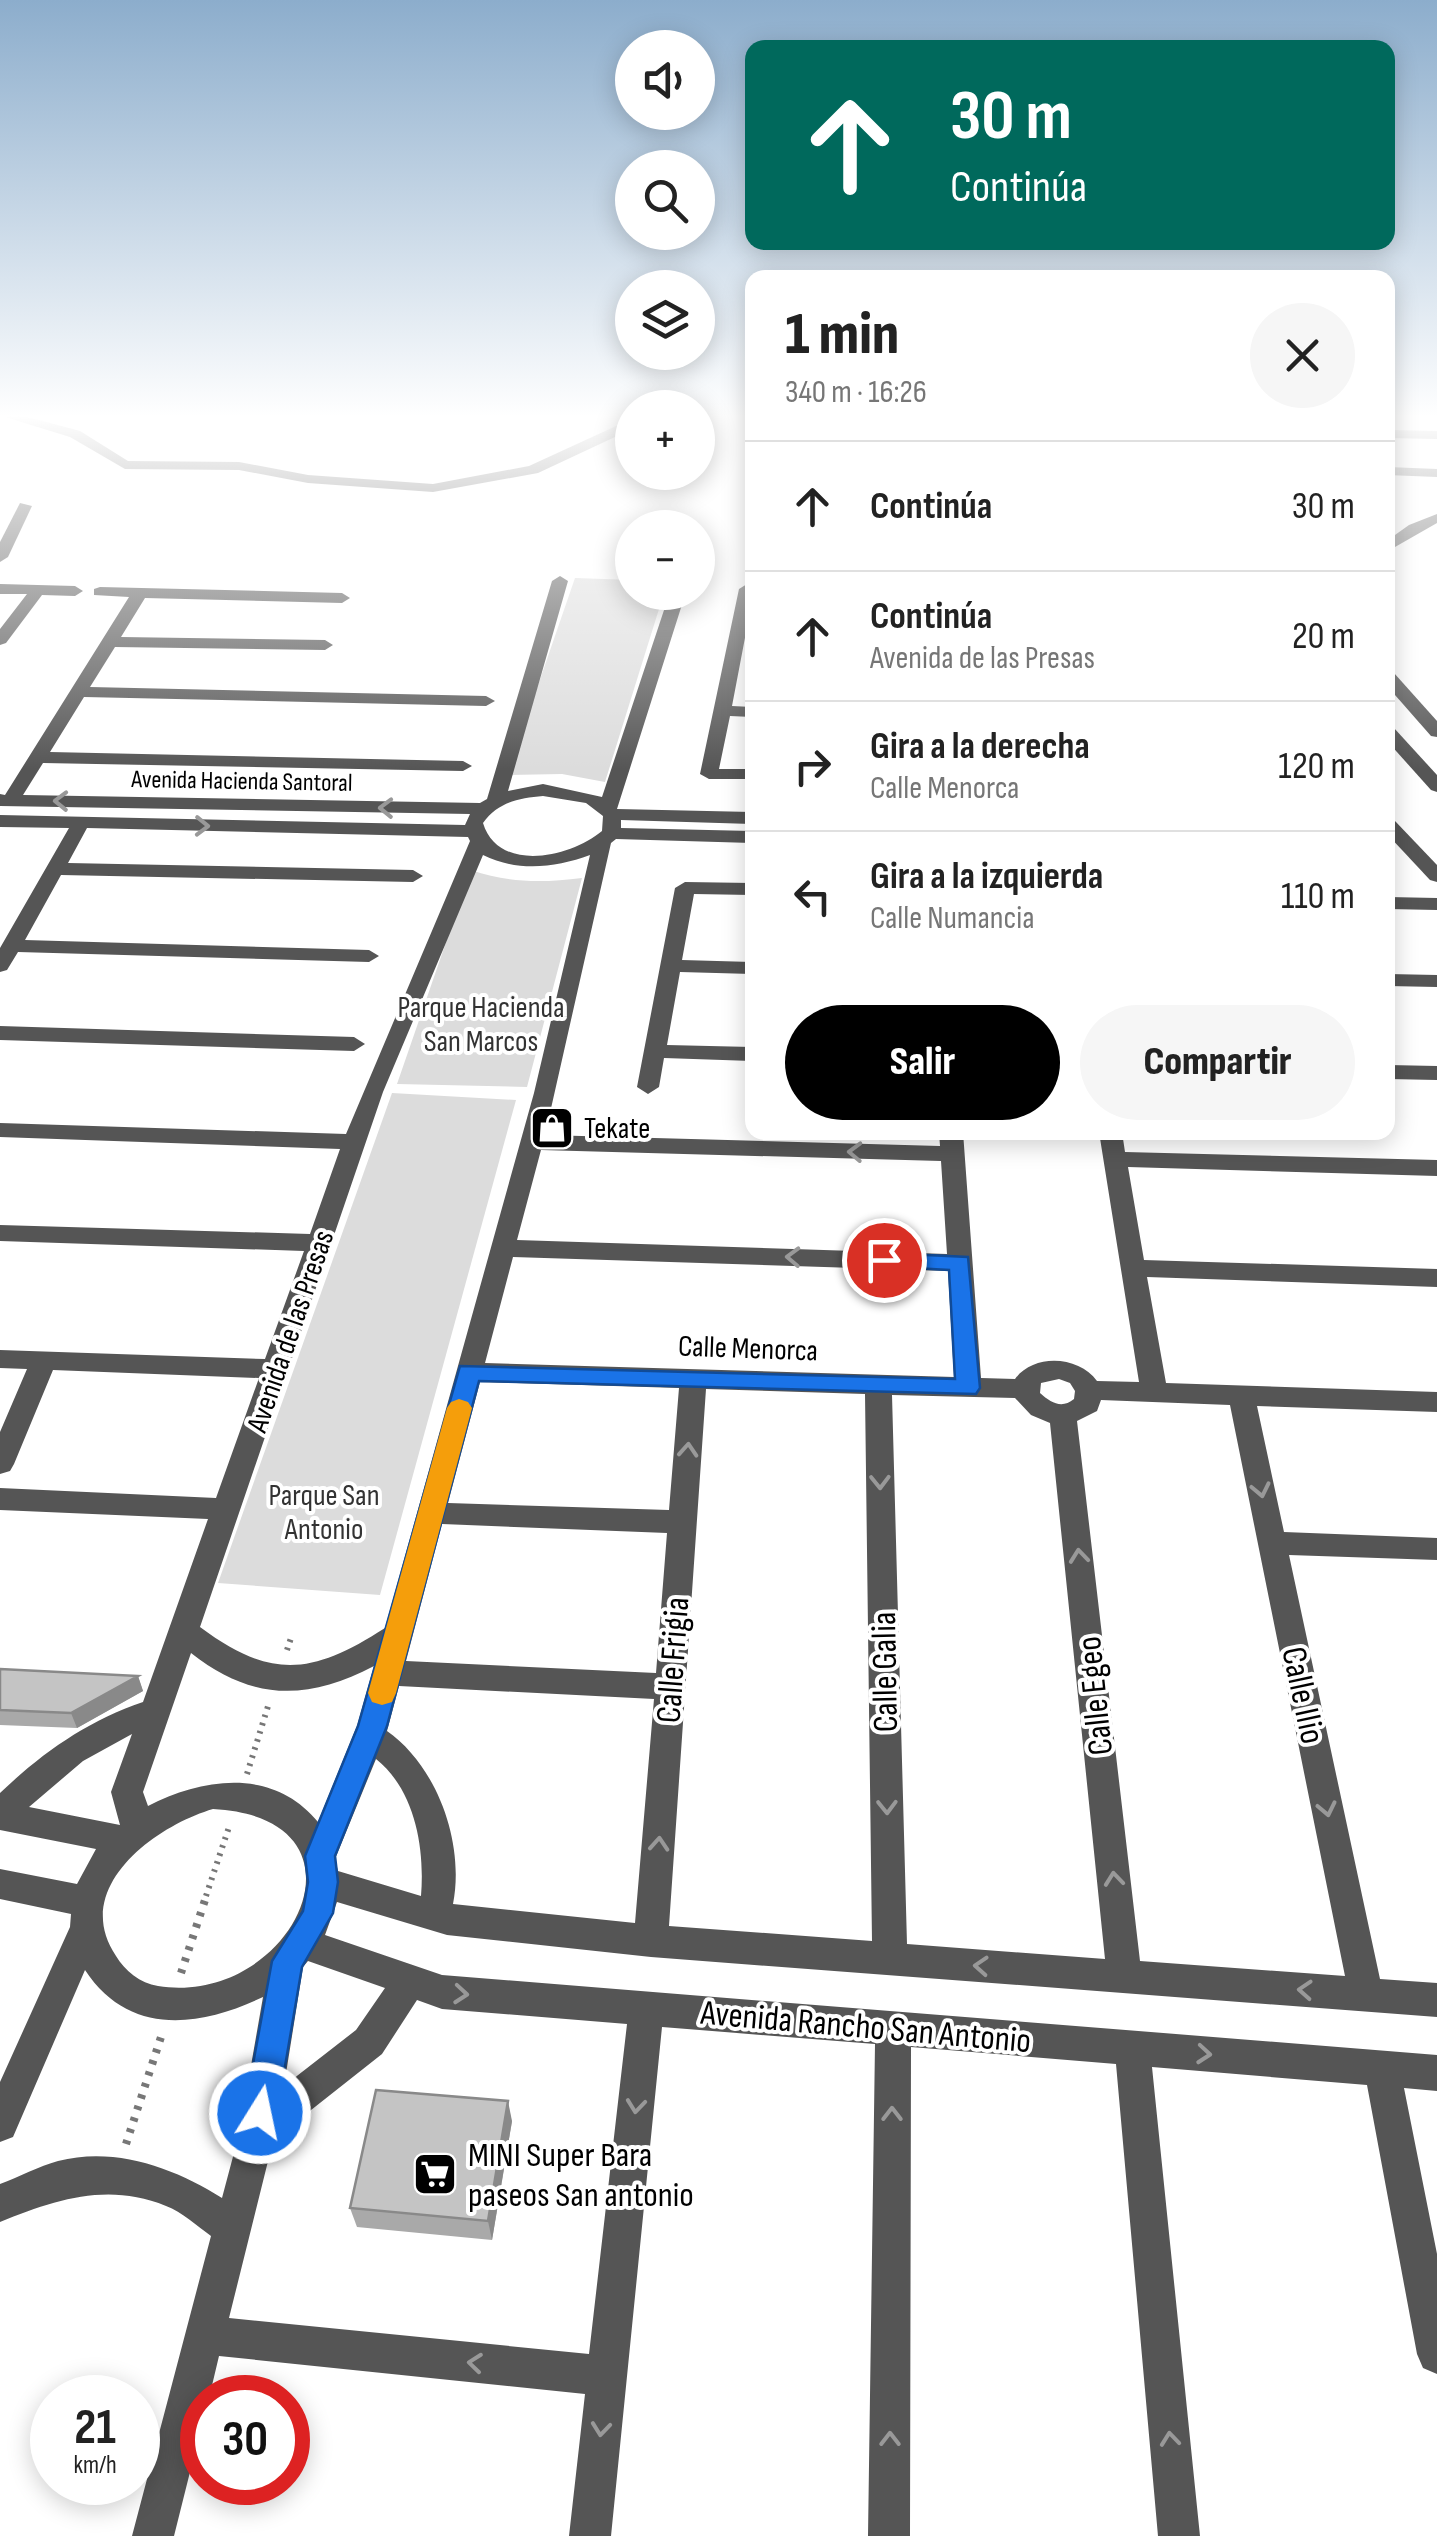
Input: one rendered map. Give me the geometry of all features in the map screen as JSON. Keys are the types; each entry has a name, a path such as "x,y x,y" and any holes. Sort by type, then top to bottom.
{"street":[{"path":"0,557 11,534"},
{"path":"489,805 560,580"},
{"path":"0,589 75,591"},
{"path":"0,638 38,590"},
{"path":"100,592 342,598"},
{"path":"5,800 38,758 140,593"},
{"path":"153,2536 260,2113 295,1952 318,1913 322,1869 369,1736 398,1635 532,1142 608,825 673,610"},
{"path":"745,613 709,774 745,774"},
{"path":"110,642 326,645"},
{"path":"734,656 745,657"},
{"path":"1395,686 1437,732"},
{"path":"78,692 486,701"},
{"path":"723,711 745,712"},
{"path":"1396,752 1437,786"},
{"path":"38,758 463,766"},
{"name":"Avenida Hacienda Santoral","path":"0,821 476,836 492,852 536,862 562,860 608,825 592,798 556,790 517,794 489,805 246,806 5,800"},
{"name":"Avenida de las Presas","path":"130,1833 127,1792 372,1092 489,805"},
{"path":"238,826 246,806"},
{"path":"608,825 745,818"},
{"path":"0,966 82,823"},
{"path":"608,825 745,836"},
{"path":"1395,836 1437,876"},
{"path":"55,870 413,876"},
{"path":"648,1087 685,888 745,889"},
{"path":"1395,904 1437,904"},
{"path":"12,946 369,956"},
{"path":"671,966 745,968"},
{"path":"1395,980 1437,981"},
{"path":"0,1033 354,1044"},
{"path":"654,1051 745,1054"},
{"path":"1395,1072 1437,1073"},
{"path":"0,1130 355,1142"},
{"path":"1111,1140 1154,1392"},
{"path":"532,1142 952,1143 968,1388"},
{"path":"1114,1159 1437,1168"},
{"path":"0,1232 320,1243"},
{"path":"502,1248 960,1262"},
{"path":"1133,1268 1437,1278"},
{"path":"0,1360 276,1369"},
{"path":"0,1464 44,1361"},
{"path":"1090,1390 1087,1404 1063,1415 1037,1408 1026,1390 1032,1376 1049,1369 1070,1371 1090,1390 1437,1402"},
{"name":"Calle Menorca","path":"469,1372 1026,1390"},
{"name":"Calle Frigia","path":"652,1941 693,1379"},
{"name":"Calle Galia","path":"878,1385 890,1959"},
{"name":"Calle Ilio","path":"1242,1395 1366,1994"},
{"name":"Calle Egeo","path":"1063,1415 1124,1976"},
{"path":"0,1499 228,1508"},
{"path":"431,1512 682,1522"},
{"path":"1272,1543 1437,1549"},
{"path":"186,1632 215,1658 246,1674 276,1681 320,1676 362,1660 398,1635"},
{"path":"387,1673 670,1687"},
{"path":"0,1815 53,1762 117,1722 158,1710"},
{"path":"369,1736 398,1758 432,1818 441,1890 434,1914"},
{"path":"4,2101 89,1913 102,1869 130,1833 187,1800 240,1795 282,1808 305,1828 322,1869 434,1914 652,1941 1437,2000"},
{"path":"0,1815 130,1833"},
{"path":"0,1884 89,1913"},
{"path":"89,1913 95,1956 114,1981 142,1998 171,2005 206,2004 236,1996 295,1952"},
{"name":"Avenida Rancho San Antonio","path":"295,1952 442,1992 1437,2073"},
{"path":"260,2113 293,2101 369,2042 410,1981"},
{"path":"590,2536 646,2009"},
{"path":"889,2536 892,2028"},
{"path":"1132,2048 1179,2536"},
{"path":"1382,2068 1437,2354"},
{"path":"0,2204 60,2178 116,2176 174,2189 232,2227"},
{"path":"204,2336 607,2376"}],"path":[{"path":"116,2176 292,1635"}],"green space":[{"path":"575,578 615,579 615,610 659,610 605,782 562,774 507,775"},
{"name":"Parque Hacienda San Marcos","path":"471,870 526,881 582,878 527,1087 397,1084"},
{"name":"Parque San Antonio","path":"392,1093 516,1100 380,1595 218,1583"}],"building":[{"path":"0,1669 138,1676 71,1713 0,1710"},
{"name":"MINI Super Bara paseos San antonio","path":"376,2090 508,2101 488,2221 350,2208"}],"slow traffic":[{"path":"382,1693 459,1408"}],"place":[{"name":"Tekate","path":"552,1128"},
{"name":"MINI Super Bara paseos San antonio","path":"435,2174"}],"route":[{"path":"260,2113 287,1961 318,1913 323,1882 320,1856 373,1726 469,1372 968,1388 960,1262 884,1260"}]}
